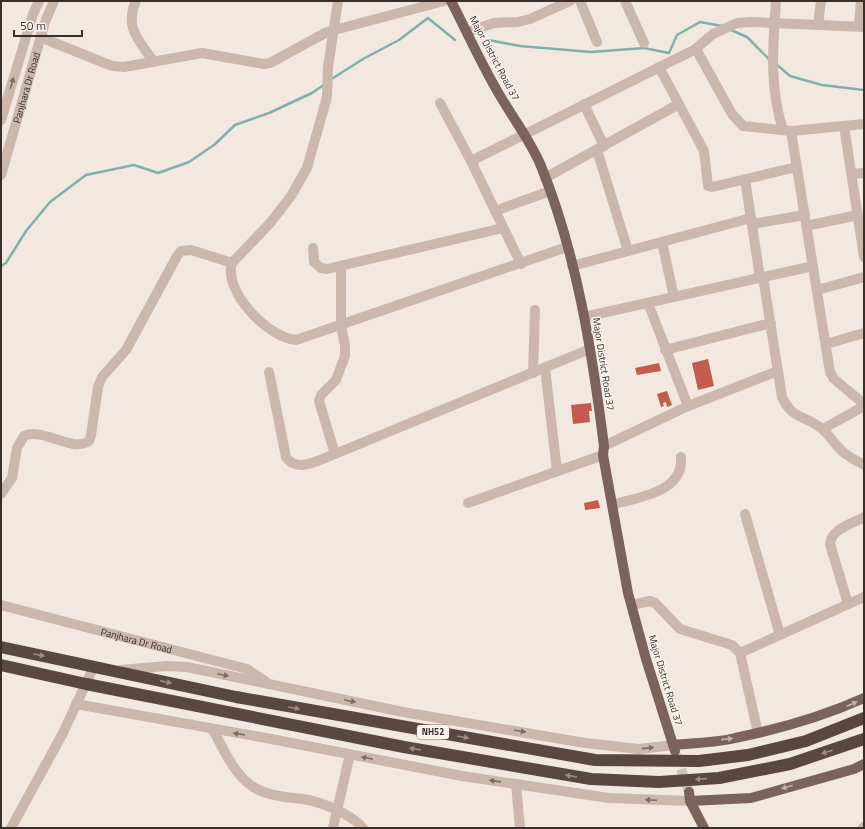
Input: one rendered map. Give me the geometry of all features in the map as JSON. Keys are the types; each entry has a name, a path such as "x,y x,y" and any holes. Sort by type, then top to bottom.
{"highway":[{"name":"NH52","path":"1,647 236,698 595,760 700,761 748,755 806,740 864,718"},
{"name":"NH52","path":"1,665 86,684 404,747 591,779 659,782 719,778 790,764 864,739"}],"main road":[{"name":"Major District Road 37","path":"451,1 495,87 540,164 567,247 584,317 590,350 612,505 632,605 646,659 674,748"},
{"path":"674,748 734,739 758,733 845,707 864,698"},
{"path":"704,828 690,797 751,798 854,769 864,764"}],"street":[{"name":"Panjhara Dr Road","path":"1,120 32,16 39,1"},
{"name":"Panjhara Dr Road","path":"1,175 40,37 54,1"},
{"path":"136,1 132,16 133,29 154,62"},
{"path":"338,1 328,67 327,98 307,168 291,196 272,222 232,263 230,270 233,285 248,308 266,326 288,339 296,340 567,247"},
{"path":"40,37 112,66 124,67 202,53 264,64 280,58 319,35 444,1"},
{"path":"467,32 494,23 530,19 570,1"},
{"path":"580,1 597,42"},
{"path":"625,1 644,43"},
{"path":"776,1 772,50 773,82 779,118 787,130 797,167 831,374 863,403 823,429"},
{"path":"818,25 821,1"},
{"path":"471,161 696,48 713,34 729,25 751,22 861,27 861,1"},
{"path":"32,16 45,22"},
{"path":"696,48 738,123 747,127 787,130 864,124"},
{"path":"659,67 705,154 706,179 708,186 712,187 797,167"},
{"path":"440,103 471,161 521,264"},
{"path":"584,104 600,148 628,251"},
{"path":"545,178 679,104"},
{"path":"844,126 864,258"},
{"path":"852,174 864,173"},
{"path":"746,179 782,397 786,406 798,417 816,424 823,429 844,453 864,465"},
{"path":"495,211 550,191"},
{"path":"572,266 662,242 752,221 805,215"},
{"path":"806,226 858,215"},
{"path":"312,248 314,262 321,268 327,269 503,228"},
{"path":"662,242 674,297"},
{"path":"1,494 12,478 16,448 24,436 35,434 80,445 89,441 98,387 102,377 126,350 181,251 191,250 232,263"},
{"path":"335,454 319,401 321,396 336,380 345,356 345,346 341,325 341,266"},
{"path":"584,317 813,266"},
{"path":"817,290 864,278"},
{"path":"648,303 688,406"},
{"path":"533,373 535,310"},
{"path":"665,350 771,324"},
{"path":"826,344 864,333"},
{"path":"269,372 286,456 290,462 295,465 308,464 335,454 590,350"},
{"path":"545,368 557,471"},
{"path":"468,503 557,471 603,450 688,406 778,371"},
{"path":"612,505 663,490 672,482 679,472 681,457"},
{"path":"745,514 780,635"},
{"path":"848,604 830,544 830,538 833,533 864,517"},
{"path":"740,653 864,597"},
{"path":"632,605 645,601 654,603 680,629 732,645 740,653 758,733"},
{"name":"Panjhara Dr Road","path":"1,605 247,669 268,684"},
{"path":"11,828 63,733 94,666"},
{"path":"115,671 166,666 187,667 403,712 585,743 639,749 674,748"},
{"path":"76,704 462,776 610,798 690,797"},
{"path":"213,730 234,768 248,784 275,795 321,803 337,811 363,828"},
{"path":"333,828 350,754"},
{"path":"516,784 520,828"}],"building":[{"path":"708,359 714,386 698,390 692,363"},
{"path":"659,363 661,371 637,375 635,368"},
{"path":"667,391 672,405 667,407 666,402 663,403 664,406 661,407 657,394"},
{"path":"591,403 592,411 589,411 590,422 573,424 571,405"},
{"path":"598,500 600,508 585,510 584,503"}],"waterway":[{"path":"330,80 363,59 399,40 428,18 455,40"},
{"path":"488,40 520,46 591,52 644,48 669,53 677,35 700,22 722,26"},
{"path":"731,30 747,37 769,59"},
{"path":"776,64 790,76 822,85 864,90"},
{"path":"1,266 6,263 26,231 50,202 86,175 134,165 158,173 189,162 214,145 235,125 269,113 312,93 325,84"}],"tunnel":[{"path":"676,755 689,792"}]}
